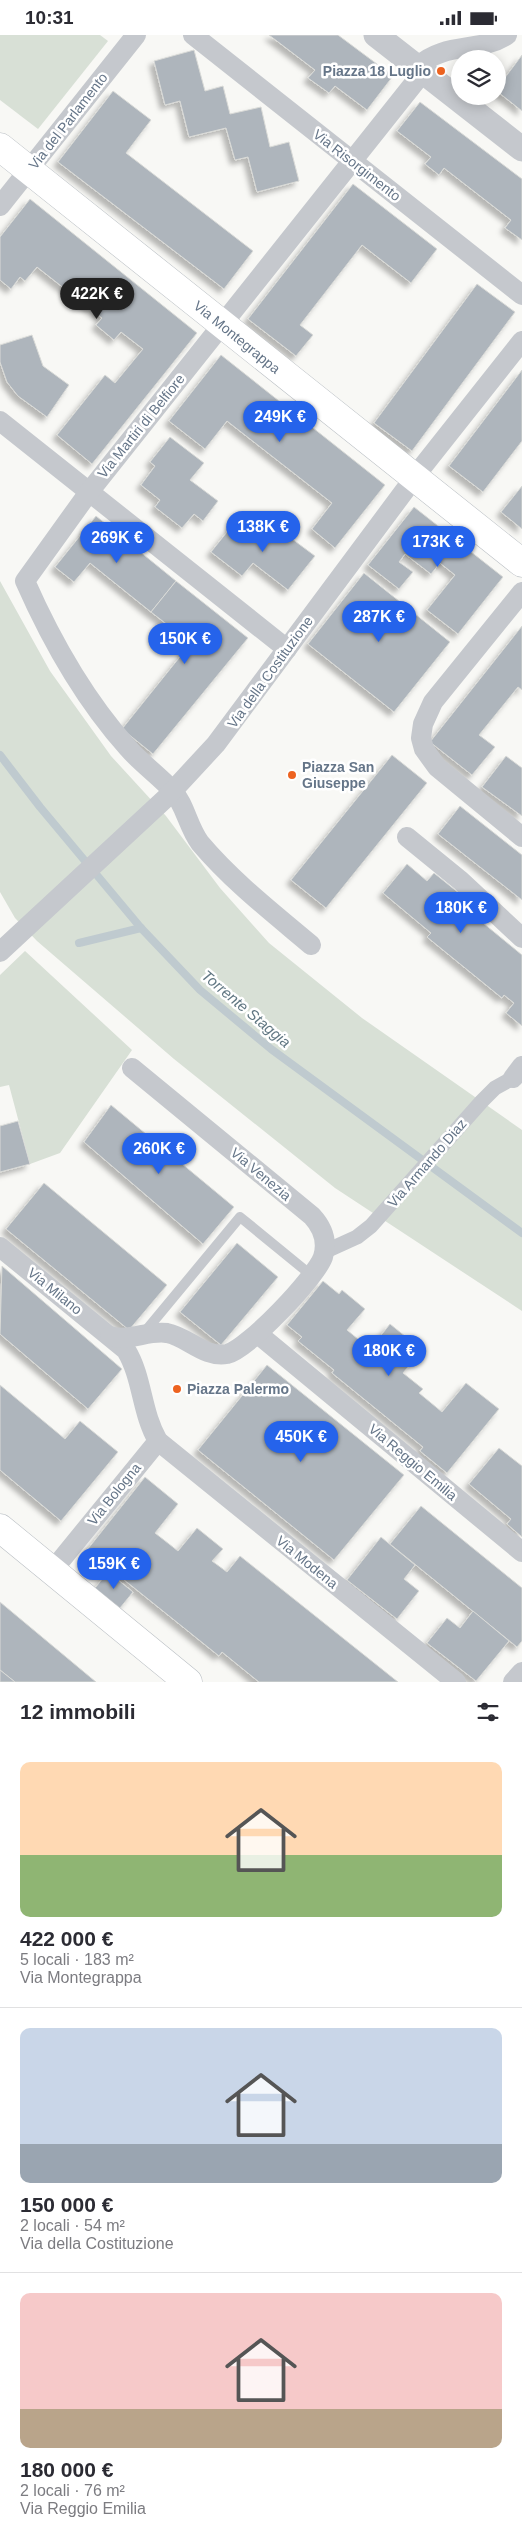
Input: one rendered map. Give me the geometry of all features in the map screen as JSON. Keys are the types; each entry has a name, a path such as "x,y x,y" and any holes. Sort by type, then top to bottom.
{"main road":[{"name":"Via Montegrappa","path":"0,147 414,479 522,563"},
{"path":"0,1528 188,1682"}],"street":[{"name":"Via del Parlamento","path":"0,206 136,35"},
{"name":"Via Risorgimento","path":"193,35 522,295"},
{"path":"376,35 522,149"},
{"name":"Via Martiri di Belfiore","path":"173,791 127,747 94,705 51,634 25,581 88,492 353,161 420,69 441,52 491,42 507,35"},
{"name":"Via della Costituzione","path":"0,952 173,791 229,727 414,479 522,341"},
{"path":"0,421 287,649"},
{"path":"522,592 433,702 422,724 421,743 431,760 447,776 522,837"},
{"path":"173,791 189,825 201,843 251,893 311,945"},
{"path":"407,837 461,881 522,938"},
{"name":"Via Venezia","path":"132,1068 312,1216 324,1232 324,1252"},
{"name":"Via Armando Diaz","path":"324,1252 357,1237 377,1219 482,1101 518,1072"},
{"name":"Via Milano","path":"0,1247 110,1336"},
{"path":"110,1336 123,1338 143,1334 172,1334 204,1351 219,1354 232,1353 258,1334 311,1275 322,1261 324,1252"},
{"name":"Via Reggio Emilia","path":"258,1334 522,1552"},
{"path":"110,1336 126,1350 134,1364 146,1416 158,1441"},
{"name":"Via Bologna","path":"52,1571 158,1441"},
{"name":"Via Modena","path":"158,1441 456,1682"},
{"path":"512,1682 522,1671"}],"lane":[{"path":"143,1334 240,1217 311,1275"}],"shaded area":[{"path":"0,35 100,35 108,41 38,129 0,100"},
{"path":"0,581 50,671 111,756 166,816 220,888 269,943 362,1018 522,1130 522,1311 335,1188 174,1059 37,941 15,918 0,892"},
{"path":"25,951 132,1050 60,1153 30,1164 9,1085 0,1087 0,975"}],"building":[{"path":"269,35 338,35 393,76 367,110 335,86 329,93 308,78 315,70"},
{"path":"194,50 205,91 223,86 230,114 261,107 270,147 289,142 299,181 257,192 248,157 235,160 226,128 189,137 180,101 165,105 154,61"},
{"path":"522,55 522,111 506,98 506,76"},
{"path":"113,91 151,120 126,153 253,251 224,289 58,162"},
{"path":"420,102 522,179 522,240 505,228 511,220 444,168 439,175 425,164 431,157 397,131"},
{"path":"353,184 437,249 411,283 362,245 300,325 313,335 296,356 248,319"},
{"path":"30,199 197,333 92,464 57,435 105,375 115,383 143,349 121,332 114,340 96,325 102,318 37,267 25,281 20,277 11,289 0,280 0,237"},
{"path":"477,284 515,312 412,451 374,423"},
{"path":"32,335 43,366 69,385 47,417 18,396 7,382 0,362 0,345"},
{"path":"221,355 385,485 335,548 312,529 332,503 227,421 205,449 169,421"},
{"path":"522,370 522,441 483,492 449,466"},
{"path":"170,437 204,463 190,480 218,501 203,521 194,514 182,528 155,507 160,500 141,485 155,466 150,462"},
{"path":"522,486 522,529 501,512"},
{"path":"414,507 503,577 458,634 427,610 455,575 440,563 431,574 405,554 399,562 413,572 399,589 368,565"},
{"path":"96,516 176,581 151,612 90,563 74,582 55,567"},
{"path":"239,517 271,542 280,530 315,556 288,590 253,563 242,576 211,552"},
{"path":"364,573 450,642 394,712 308,644"},
{"path":"176,581 248,638 153,754 122,729 191,643 151,612"},
{"path":"522,626 522,690 518,687 479,735 495,747 472,775 430,742"},
{"path":"392,755 427,783 326,908 291,880"},
{"path":"506,756 522,768 522,816 482,787"},
{"path":"460,806 522,855 522,900 438,834"},
{"path":"407,864 427,881 434,873 465,898 460,904 522,955 522,1026 506,1013 514,1003 504,995 502,998 427,937 431,933 383,893"},
{"path":"111,1105 234,1207 203,1244 84,1142"},
{"path":"18,1121 30,1164 0,1172 0,1126"},
{"path":"44,1183 167,1285 129,1330 6,1229"},
{"path":"237,1243 278,1277 221,1345 180,1312"},
{"path":"2,1266 122,1369 88,1409 0,1334"},
{"path":"323,1281 339,1294 342,1290 365,1309 347,1330 370,1349 390,1324 422,1350 403,1373 423,1389 419,1393 442,1412 466,1383 499,1409 447,1473 420,1451 423,1447 332,1373 334,1370 298,1341 302,1337 287,1325"},
{"path":"267,1365 404,1475 334,1560 198,1450"},
{"path":"0,1385 65,1439 80,1421 118,1452 61,1521 0,1470"},
{"path":"499,1448 522,1466 522,1537 507,1524 511,1519 469,1484"},
{"path":"145,1477 178,1504 155,1533 178,1551 197,1528 223,1549 212,1561 227,1572 240,1556 398,1682 259,1682 222,1652 219,1656 87,1550"},
{"path":"421,1506 522,1588 522,1641 517,1647 390,1544"},
{"path":"381,1537 415,1565 404,1579 419,1591 397,1619 347,1580"},
{"path":"108,1572 133,1592 120,1608 95,1588"},
{"path":"0,1602 96,1682 15,1682 0,1670"},
{"path":"473,1611 509,1641 476,1681 427,1643 447,1618 460,1628"},
{"path":"0,1670 15,1682 0,1682"}],"waterway":[{"name":"Torrente Staggia","path":"0,755 40,807 141,928 200,990 271,1049 522,1233"},
{"path":"79,943 141,928"}],"place":[{"name":"Piazza 18 Luglio","path":"441,71"},
{"name":"Piazza San Giuseppe","path":"292,775"},
{"name":"Piazza Palermo","path":"177,1389"}]}
